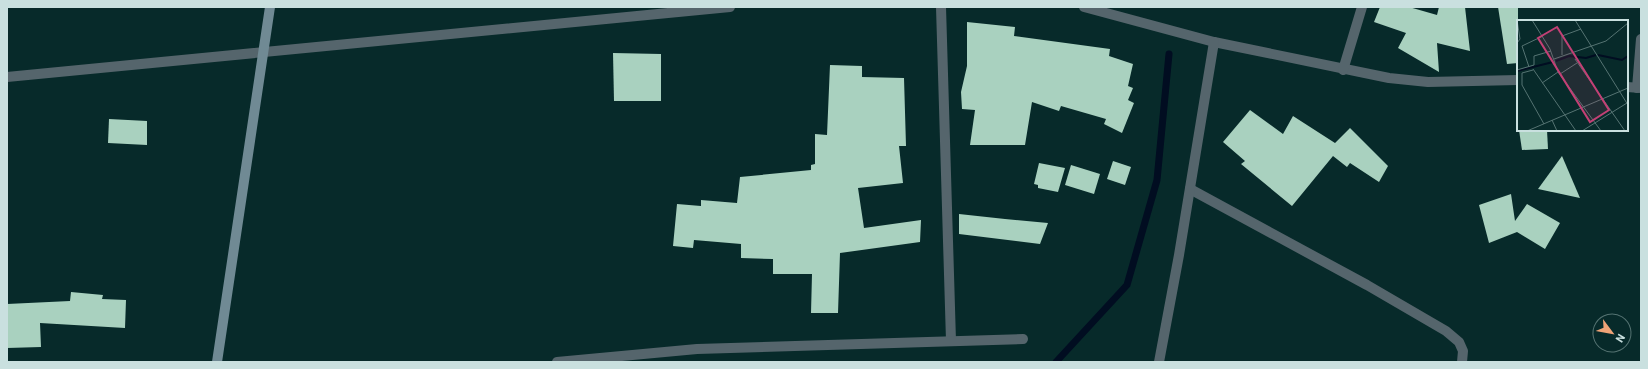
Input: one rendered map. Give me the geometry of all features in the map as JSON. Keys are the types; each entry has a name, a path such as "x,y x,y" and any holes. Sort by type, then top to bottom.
{"main road":[{"path":"217,362 270,7"}],"street":[{"path":"7,77 263,51 730,7"},
{"path":"941,7 951,341"},
{"path":"1084,7 1214,42 1343,70 1389,78 1428,82 1517,80"},
{"path":"1343,70 1362,7"},
{"path":"1635,88 1641,39"},
{"path":"1159,362 1190,189 1214,42"},
{"path":"1190,189 1367,285 1446,331 1459,342 1463,351 1462,362"},
{"path":"556,362 697,348 1023,339"}],"building":[{"path":"1380,7 1409,7 1437,15 1439,7 1465,7 1470,51 1437,43 1439,72 1398,48 1406,33 1374,22"},
{"path":"1498,7 1518,7 1517,63 1507,64"},
{"path":"967,22 1015,27 1014,36 1110,49 1109,56 1133,64 1128,86 1133,88 1128,100 1134,103 1122,133 1104,124 1106,119 1061,106 1059,111 1032,102 1025,145 970,145 975,110 962,109 961,92 967,66"},
{"path":"613,53 661,54 661,101 614,101"},
{"path":"830,65 862,66 862,77 904,78 906,146 899,146 903,183 858,188 864,228 921,220 920,242 840,253 838,313 811,313 812,274 773,274 773,259 741,258 741,244 694,240 693,248 673,246 677,204 701,206 701,200 737,203 740,177 811,170 811,165 815,164 815,134 827,135"},
{"path":"1250,110 1283,134 1293,116 1335,143 1350,128 1388,166 1379,182 1350,163 1347,167 1333,156 1292,206 1241,164 1245,161 1223,142"},
{"path":"109,119 147,121 147,145 108,143"},
{"path":"1519,131 1547,131 1548,149 1522,150"},
{"path":"1562,156 1580,198 1538,189"},
{"path":"1113,161 1131,167 1125,185 1107,179"},
{"path":"1039,163 1065,168 1058,192 1038,188 1038,185 1034,184"},
{"path":"1071,165 1100,174 1094,194 1065,185"},
{"path":"1511,194 1515,221 1527,204 1560,223 1545,249 1517,232 1489,243 1479,205"},
{"path":"959,214 1048,223 1040,244 959,234"},
{"path":"71,292 103,295 102,299 126,300 125,328 40,323 41,347 7,348 7,304 70,301"}],"waterway":[{"path":"1056,362 1127,285 1157,180 1169,54"}]}
